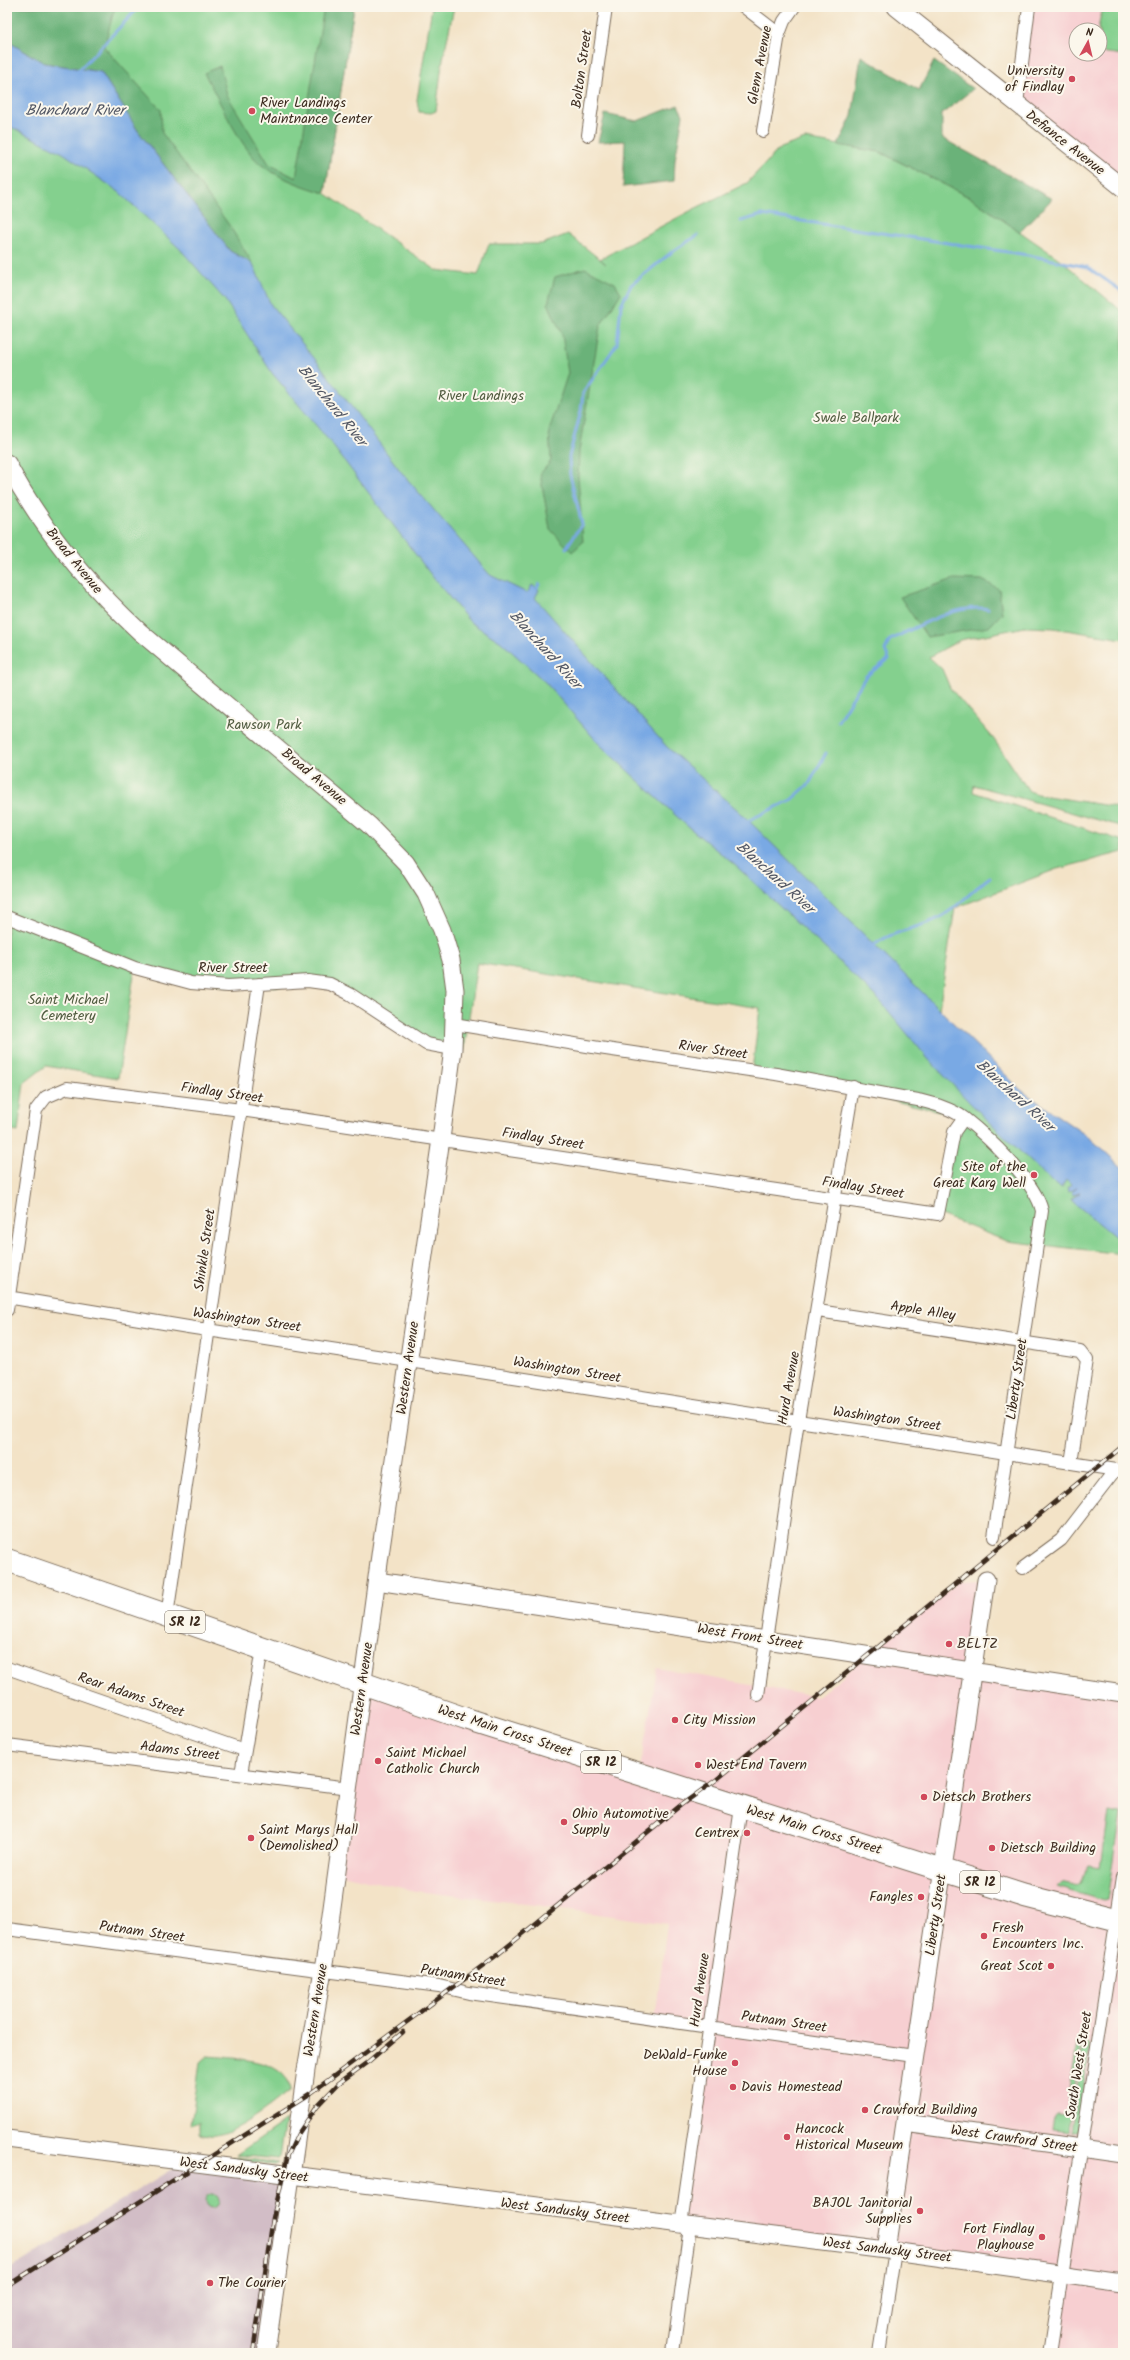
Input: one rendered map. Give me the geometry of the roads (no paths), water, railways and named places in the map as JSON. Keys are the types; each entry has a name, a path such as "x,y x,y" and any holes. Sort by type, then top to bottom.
{"highway":[{"name":"West Main Cross Street","path":"7,1560 363,1684 741,1807 1040,1900 1120,1921"}],"street":[{"name":"Bolton Street","path":"588,135 606,7"},
{"path":"744,7 779,34"},
{"name":"Glenn Avenue","path":"763,131 779,34 784,21 794,7"},
{"name":"Defiance Avenue","path":"896,7 1123,188"},
{"path":"1017,104 1030,7"},
{"name":"Broad Avenue","path":"7,463 40,519 70,559 107,602 369,825 406,863 426,894 447,945 455,990 455,1024"},
{"name":"River Street","path":"7,917 45,934 153,974 206,985 308,981 330,984 350,994 426,1044 453,1049"},
{"name":"Shinkle Street","path":"167,1616 259,984"},
{"name":"Western Avenue","path":"266,2353 323,1972 453,1049 455,1024"},
{"name":"River Street","path":"455,1024 853,1087 934,1104 964,1118"},
{"name":"Hurd Avenue","path":"758,1695 798,1421 818,1311 853,1087"},
{"name":"Findlay Street","path":"8,1297 34,1116 46,1097 59,1090 75,1088 241,1110 938,1214 954,1132 964,1118"},
{"name":"Liberty Street","path":"964,1118 1005,1157 1031,1186 1041,1204 1042,1220 994,1537"},
{"path":"7,1310 8,1297"},
{"name":"Washington Street","path":"8,1297 208,1330 1119,1470"},
{"name":"Apple Alley","path":"818,1311 1080,1351 1087,1360 1071,1463"},
{"path":"1023,1568 1061,1540 1119,1470"},
{"name":"Liberty Street","path":"879,2353 914,2056 974,1672 986,1580"},
{"name":"West Front Street","path":"377,1582 765,1639 1123,1694"},
{"path":"241,1774 262,1649"},
{"name":"Rear Adams Street","path":"7,1668 244,1750"},
{"name":"Adams Street","path":"7,1745 349,1788"},
{"name":"Hurd Avenue","path":"673,2353 685,2226 710,2026 741,1807"},
{"name":"South West Street","path":"1050,2353 1082,2148 1120,1921 1123,1877"},
{"name":"Putnam Street","path":"7,1929 323,1972 439,1986 469,1993 914,2056"},
{"name":"West Crawford Street","path":"905,2123 1123,2154"},
{"name":"West Sandusky Street","path":"7,2139 685,2226 890,2250 1123,2283"}],"water":[{"name":"Blanchard River","path":"7,41 44,63 101,72 138,131 230,251 253,264 271,305 319,364 402,473 490,575 527,593 532,585 539,590 535,598 667,747 741,813 1021,1090 1091,1139 1123,1168 1123,1243 1073,1202 1071,1199 1080,1193 1073,1195 1071,1192 1077,1188 1068,1192 1067,1189 1071,1184 1067,1180 1062,1188 1053,1183 970,1103 929,1060 881,1002 845,967 736,866 686,825 599,744 545,682 501,642 470,622 435,580 330,442 272,373 225,300 180,249 119,192 63,153 7,125"}],"waterway":[{"path":"78,71 139,7"},
{"path":"741,221 762,215 1028,255 1087,267 1123,292"},
{"path":"566,548 582,524 570,475 569,457 581,411 583,393 617,344 621,305 631,285 672,252 698,235"},
{"path":"537,588 539,584"},
{"path":"838,721 866,676 889,659 885,650 890,640 938,617 950,613 963,609 988,609"},
{"path":"745,822 791,800 809,784 826,753"},
{"path":"872,947 887,937 931,922 946,914 990,877"}],"railway":[{"path":"7,2286 311,2093 497,1955 681,1805 716,1780 1123,1446"},
{"path":"253,2353 273,2218 288,2155 298,2134 317,2106 339,2083 369,2061 403,2032"}],"place":[{"name":"University of Findlay","path":"1072,79"},
{"name":"River Landings Maintnance Center","path":"252,111"},
{"name":"Site of the Great Karg Well","path":"1034,1175"},
{"name":"BELTZ","path":"949,1644"},
{"name":"City Mission","path":"675,1720"},
{"name":"Saint Michael Catholic Church","path":"378,1761"},
{"name":"West End Tavern","path":"698,1765"},
{"name":"Dietsch Brothers","path":"924,1797"},
{"name":"Ohio Automotive Supply","path":"564,1822"},
{"name":"Centrex","path":"747,1833"},
{"name":"Saint Marys Hall (Demolished)","path":"251,1838"},
{"name":"Dietsch Building","path":"992,1848"},
{"name":"Fangles","path":"921,1897"},
{"name":"Fresh Encounters Inc.","path":"984,1936"},
{"name":"Great Scot","path":"1051,1966"},
{"name":"DeWald-Funke House","path":"735,2063"},
{"name":"Davis Homestead","path":"733,2087"},
{"name":"Crawford Building","path":"865,2110"},
{"name":"Hancock Historical Museum","path":"787,2137"},
{"name":"BAJOL Janitorial Supplies","path":"920,2211"},
{"name":"Fort Findlay Playhouse","path":"1042,2237"},
{"name":"The Courier","path":"210,2283"}],"park label":[{"name":"River Landings","path":"481,396"},
{"name":"Swale Ballpark","path":"856,418"},
{"name":"Rawson Park","path":"264,725"},
{"name":"Saint Michael Cemetery","path":"68,1008"}]}
